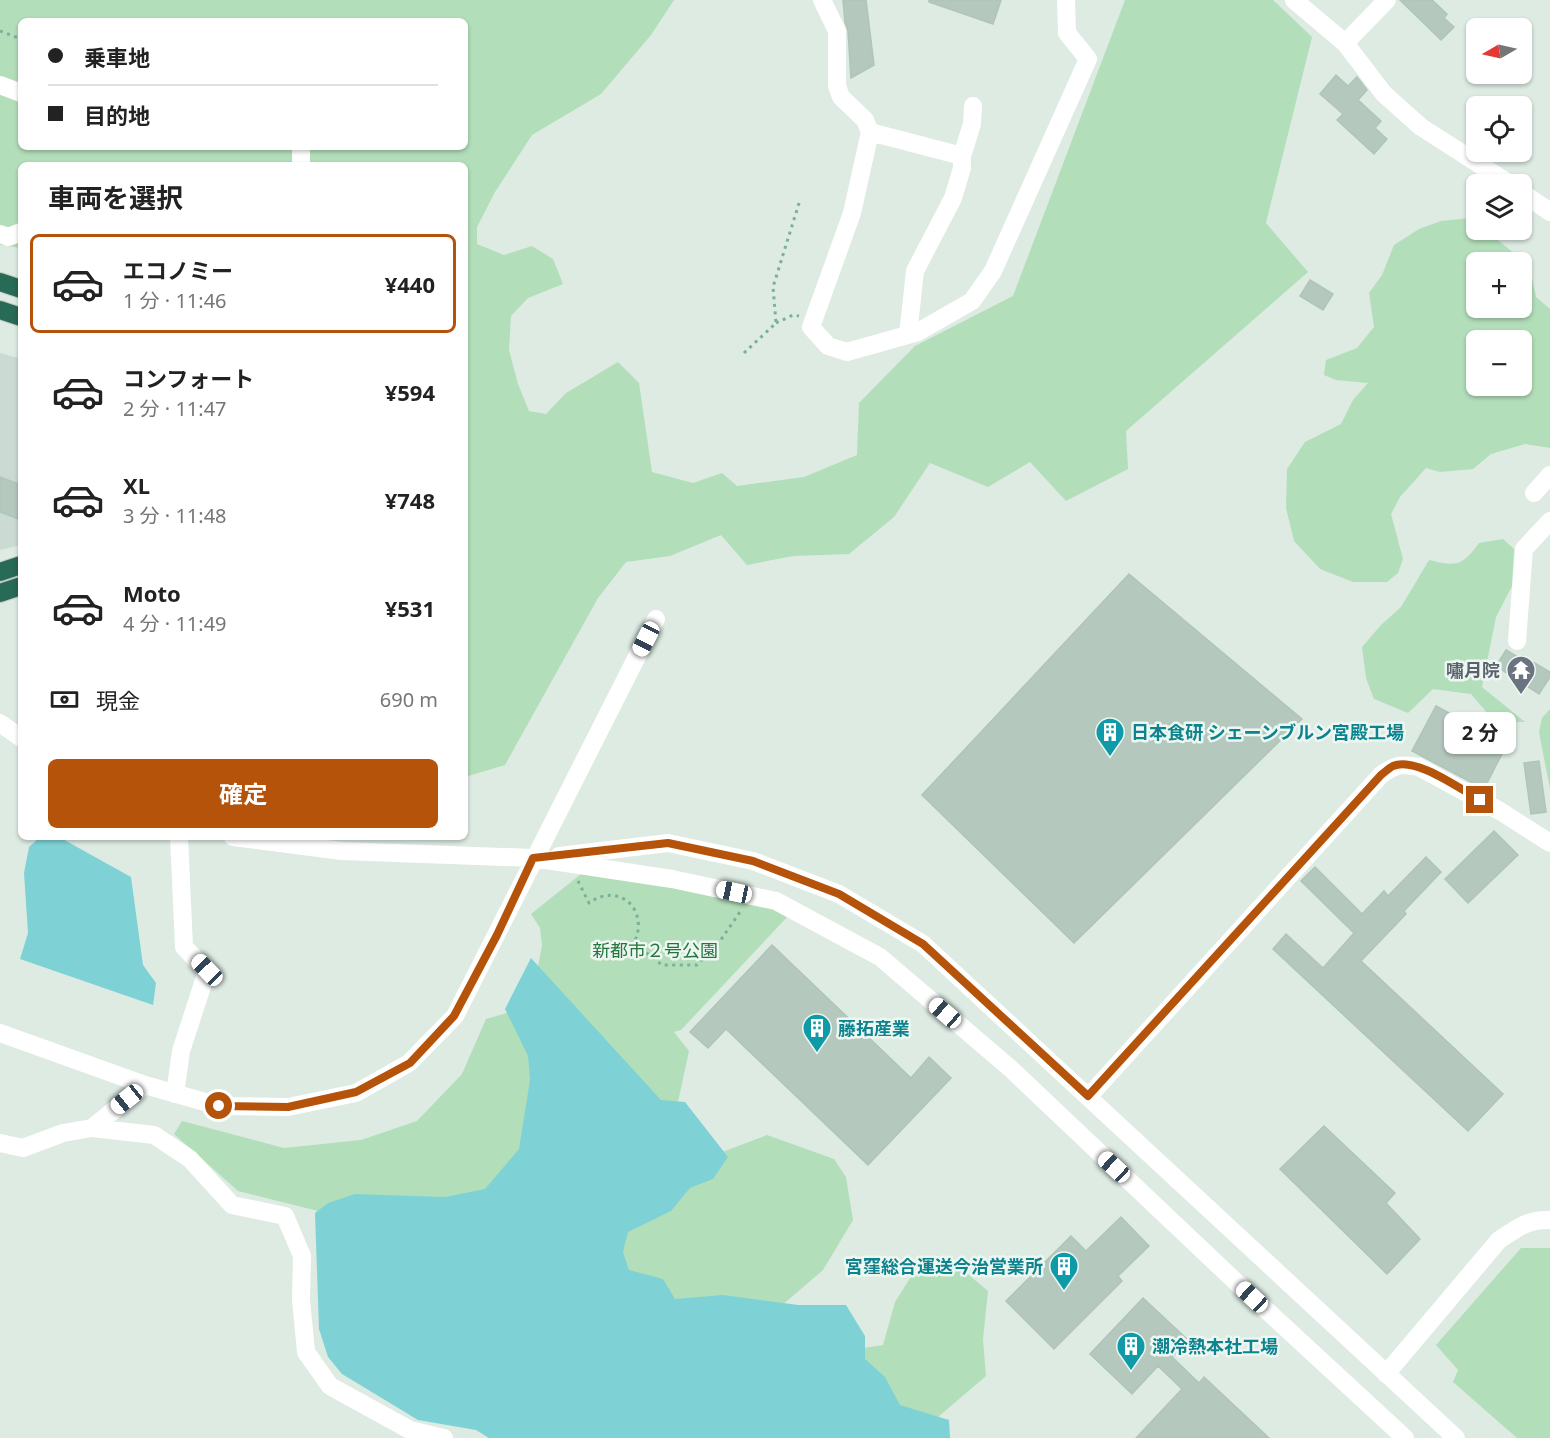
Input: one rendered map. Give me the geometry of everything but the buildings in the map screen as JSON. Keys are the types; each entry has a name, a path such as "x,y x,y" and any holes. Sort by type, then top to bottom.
{"highway":[{"path":"0,282 18,288"},
{"path":"0,310 18,316"},
{"path":"0,572 18,566"},
{"path":"0,593 18,587"}],"street":[{"path":"822,0 837,31 837,86 841,97 865,120 870,132 852,213 812,327 828,346 847,352 918,332 972,301 993,272 1088,59 1067,33 1066,0"},
{"path":"1294,0 1345,43 1384,94 1406,114 1421,127 1494,174"},
{"path":"1345,43 1387,0"},
{"path":"0,85 18,92"},
{"path":"908,335 915,271 953,198 962,168 962,156 972,124 974,106"},
{"path":"870,132 962,156"},
{"path":"1532,200 1550,212"},
{"path":"0,234 8,237 18,233"},
{"path":"1534,493 1550,474"},
{"path":"1516,641 1524,549 1550,521"},
{"path":"0,1033 145,1085 219,1106 288,1107 356,1092 410,1063 454,1016 656,619"},
{"path":"0,723 18,736"},
{"path":"1088,1096 1381,775 1394,766 1419,766 1500,811 1550,843"},
{"path":"175,1094 181,1051 207,970 184,947 179,840"},
{"path":"257,840 342,851 533,858 672,879 776,901 880,957 1011,1069 1405,1438"},
{"path":"533,858 668,843 753,861 839,894 923,944 1456,1438"},
{"path":"92,1128 145,1085"},
{"path":"0,1143 23,1148 63,1132 92,1128 154,1135 190,1159 232,1205 285,1216 302,1256 301,1300 306,1352 330,1386 410,1430 444,1438"},
{"path":"1386,1374 1499,1240 1520,1226 1535,1220 1550,1220"}],"path":[{"path":"0,32 18,38"},
{"path":"776,323 773,287 800,200"},
{"path":"744,353 776,323 793,315 814,320"},
{"path":"569,864 589,903 596,897 608,895 623,898 632,903 638,918 639,933 634,943 662,965 697,965 718,944 752,896"}],"shaded area":[{"path":"0,353 18,358 18,546 0,550"}],"green space":[{"path":"0,0 674,0 651,35 601,94 532,135 495,192 477,227 477,244 504,255 532,246 553,259 563,284 528,298 511,316 509,350 518,384 529,411 546,414 566,393 618,362 639,383 652,472 693,483 722,473 737,486 804,477 857,455 859,403 915,346 1013,296 1125,0 1273,0 1312,37 1266,223 1308,272 1126,431 1128,469 1066,501 1030,462 988,487 930,463 894,517 849,554 793,556 747,565 721,535 670,556 626,562 598,598 505,765 468,776 468,162 18,162 18,248 0,245"},
{"path":"1466,218 1466,240 1498,240 1513,252 1466,252 1466,318 1532,318 1532,279 1536,297 1550,309 1550,448 1525,444 1491,454 1473,469 1440,472 1426,468 1400,497 1391,514 1403,559 1398,573 1387,582 1353,582 1320,569 1294,541 1286,508 1287,469 1305,442 1341,424 1353,400 1368,383 1336,380 1324,375 1326,360 1357,348 1374,327 1369,293 1382,275 1394,245 1419,229 1441,221"},
{"path":"1503,539 1514,549 1512,586 1496,617 1482,687 1525,722 1495,722 1471,694 1433,689 1408,713 1374,699 1366,678 1362,647 1401,607 1429,560 1446,564 1458,563 1468,556 1479,543"},
{"path":"1550,709 1550,789 1539,732 1542,718"},
{"name":"新都市２号公園","path":"591,866 679,880 790,914 681,1030 674,1032 689,1051 671,1134 696,1162 767,1135 834,1159 846,1177 853,1220 823,1270 766,1319 844,1351 883,1345 895,1302 914,1272 957,1265 988,1291 983,1339 986,1376 917,1435 495,1218 374,1225 238,1191 174,1134 182,1121 284,1148 361,1140 417,1121 462,1074 486,1019 530,1006 542,946 540,928 531,914"},
{"path":"1521,1248 1550,1248 1550,1438 1517,1438 1453,1382 1458,1370 1436,1345"}],"water":[{"path":"37,840 64,840 131,877 143,965 156,983 153,1005 20,959 28,933 24,873 29,847"},
{"path":"531,958 661,1100 685,1102 728,1157 713,1179 690,1188 671,1211 628,1232 623,1252 629,1270 663,1279 675,1299 723,1295 798,1305 846,1305 865,1336 865,1359 885,1377 900,1405 949,1420 950,1438 489,1438 476,1430 418,1420 342,1374 328,1357 319,1329 315,1213 328,1203 355,1194 445,1197 485,1189 519,1149 530,1080 528,1056 505,1009"}],"place":[{"name":"嘯月院","path":"1521,696"},
{"name":"日本食研 シェーンブルン宮殿工場","path":"1110,758"},
{"name":"藤拓産業","path":"817,1054"},
{"name":"宮窪総合運送今治営業所","path":"1064,1292"},
{"name":"潮冷熱本社工場","path":"1131,1372"}],"route":[{"path":"219,1106 288,1107 356,1092 410,1063 454,1016 497,935 533,858 668,843 753,861 839,894 923,944 1088,1096 1381,775 1394,766 1419,766 1480,800"}]}
